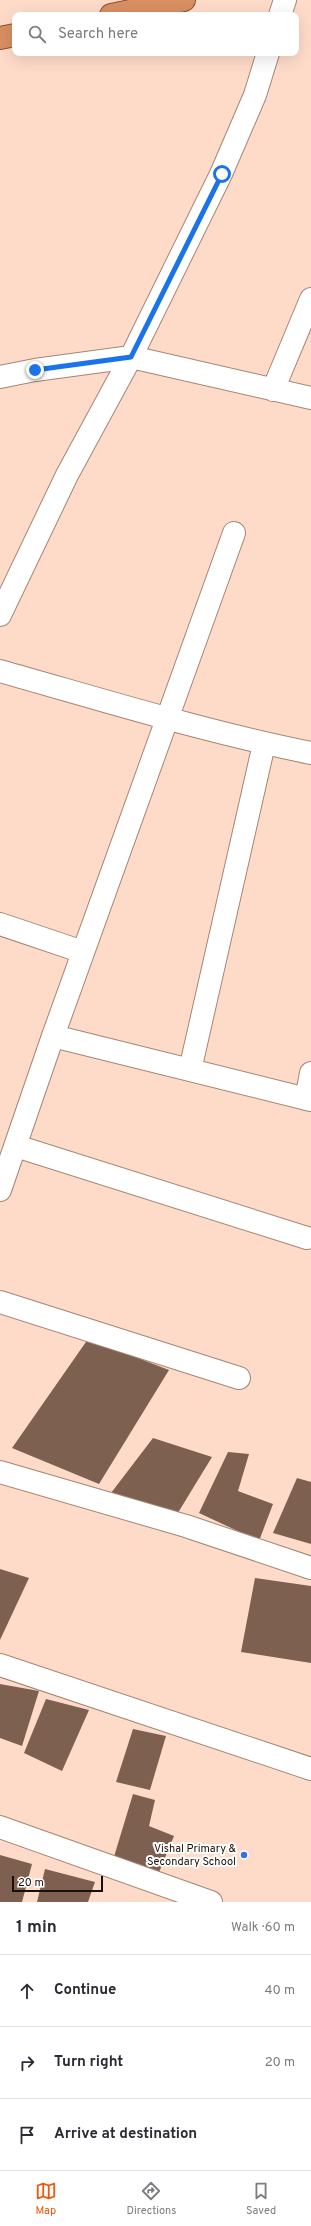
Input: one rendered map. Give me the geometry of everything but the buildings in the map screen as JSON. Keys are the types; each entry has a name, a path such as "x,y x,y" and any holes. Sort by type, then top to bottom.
{"highway":[{"path":"126,12 184,0"},
{"path":"0,38 12,36"}],"street":[{"path":"281,12 285,0"},
{"path":"0,615 67,475 131,357 222,174 255,95 267,56"},
{"path":"272,390 311,299"},
{"path":"0,377 35,370 131,357 311,398"},
{"path":"2,1178 16,1146 53,1036 234,533"},
{"path":"0,671 264,744 311,753"},
{"path":"190,1070 264,744"},
{"path":"0,924 83,952"},
{"path":"53,1036 308,1099 311,1073"},
{"path":"16,1146 307,1238"},
{"path":"0,1302 239,1378"},
{"path":"0,1472 186,1526 311,1568"},
{"path":"0,1665 311,1768"},
{"path":"0,1827 211,1902"}],"place":[{"name":"Vishal Primary & Secondary School","path":"244,1855"}],"route":[{"path":"35,370 131,357 222,174"}]}
